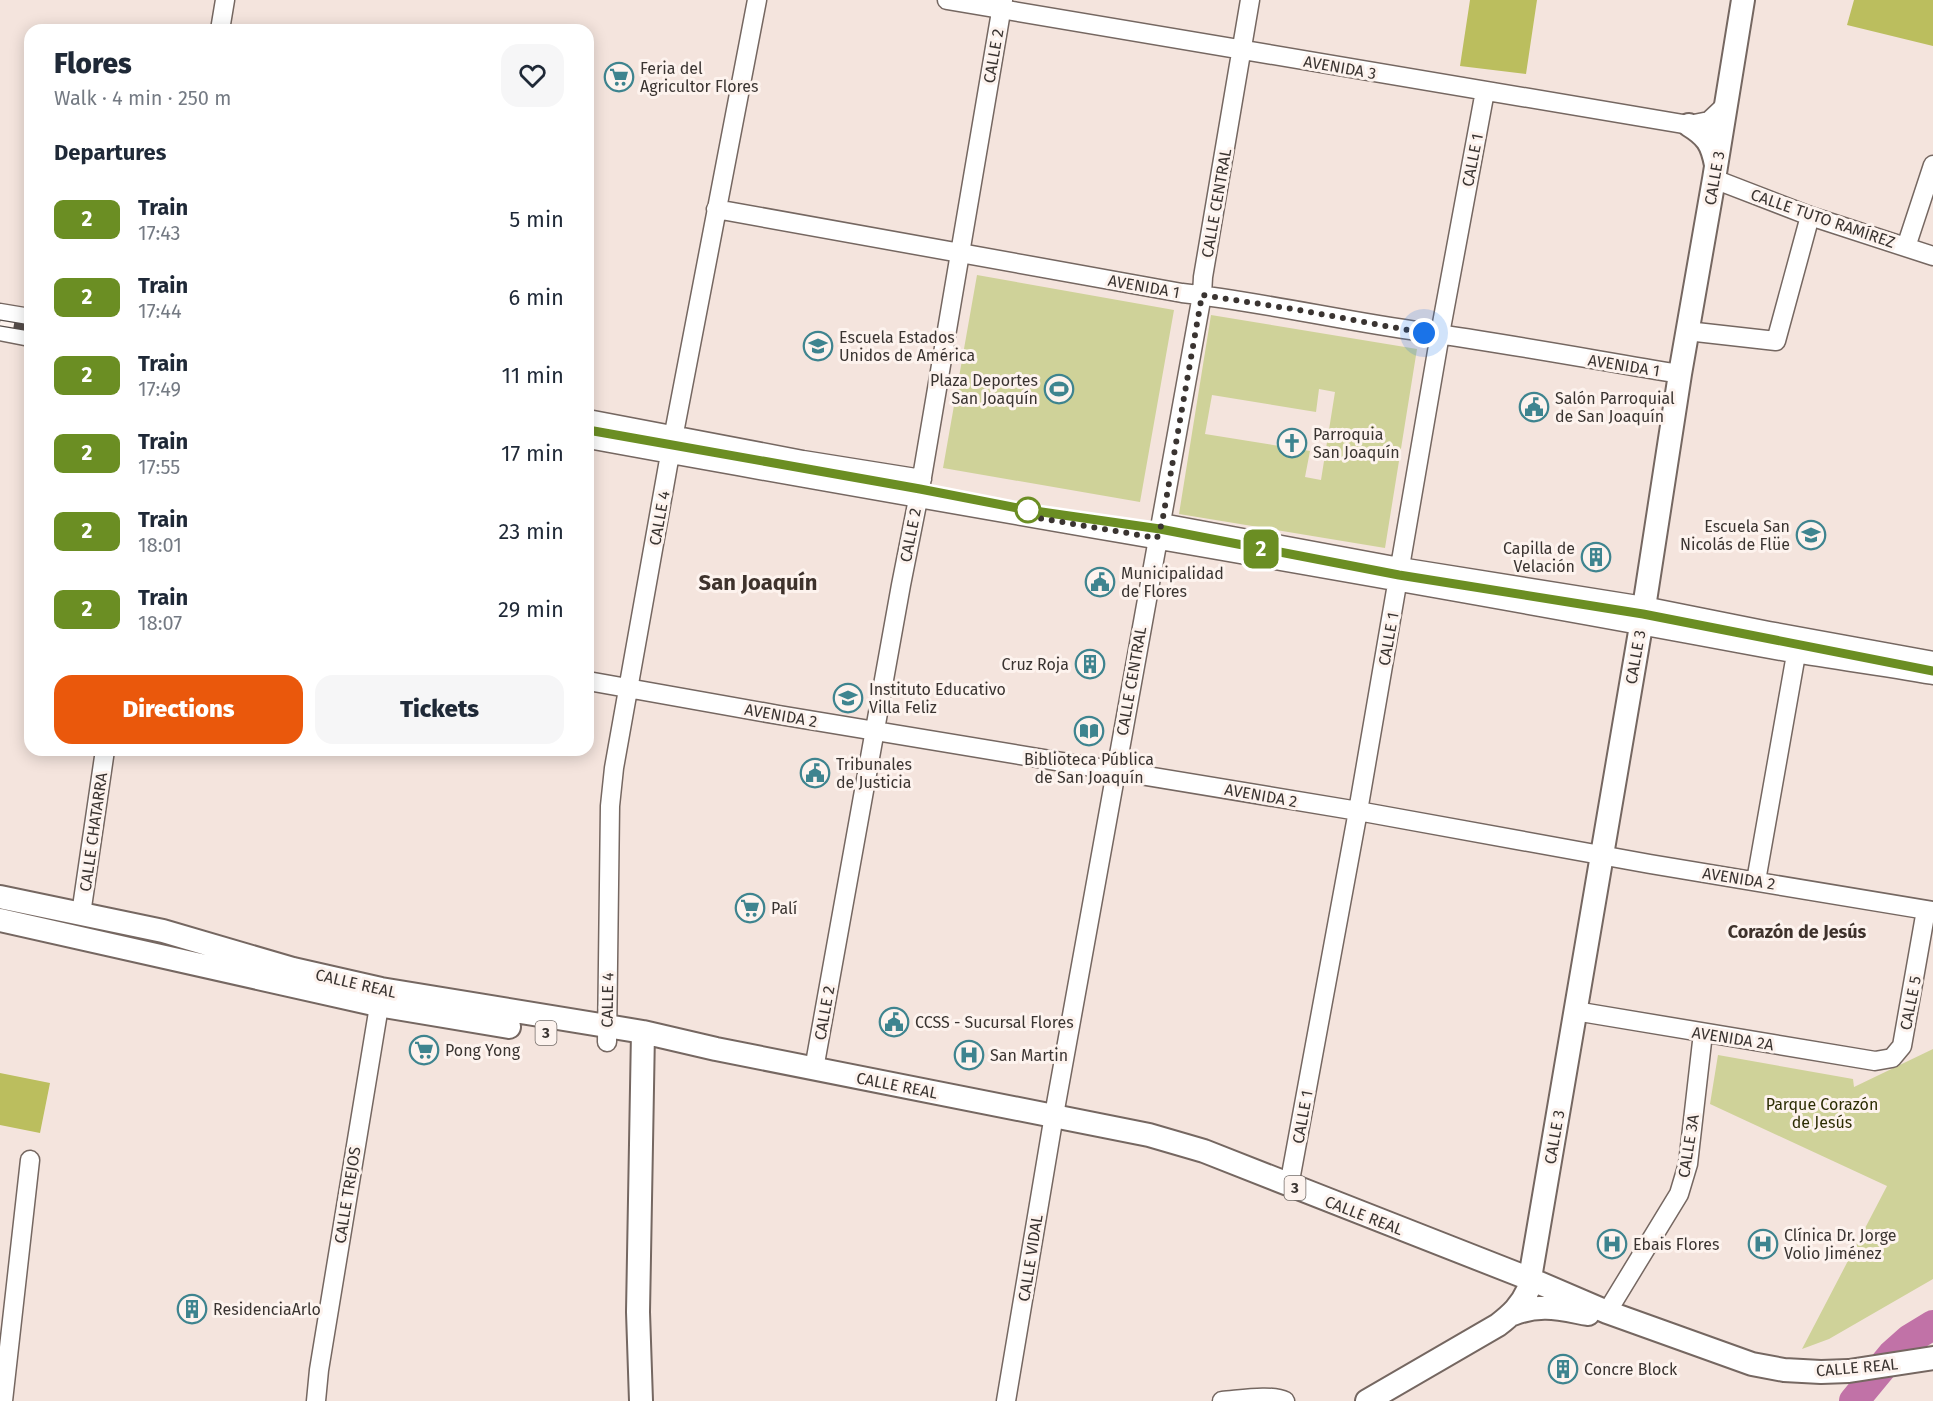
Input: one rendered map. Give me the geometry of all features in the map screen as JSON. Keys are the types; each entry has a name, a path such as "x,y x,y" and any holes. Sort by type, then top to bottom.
{"main road":[{"name":"CALLE 3","path":"1513,1314 1523,1300 1530,1279 1743,0"},
{"path":"1689,125 1702,133 1710,144 1714,153 1715,173"},
{"name":"CALLE REAL","path":"0,897 163,931 293,969 380,998 409,1012 607,1034 716,1049 1054,1114 1149,1135 1204,1151 1607,1311 1752,1364 1784,1370 1821,1372 1849,1371 1933,1358"},
{"path":"8,922 44,919 66,922 74,921 81,914 96,929 143,940 176,959"},
{"name":"CALLE REAL","path":"8,922 176,959 380,998"},
{"path":"641,1401 638,1312 643,1039"},
{"path":"1367,1401 1525,1309 1556,1307 1594,1315 1607,1311"}],"street":[{"path":"221,24 225,0"},
{"name":"CALLE 4","path":"607,1034 610,806 614,768 670,454 757,0"},
{"name":"AVENIDA 3","path":"947,0 1002,4 1242,50 1689,125"},
{"name":"CALLE CENTRAL","path":"1054,1114 1202,295 1203,277 1250,0"},
{"name":"CALLE 2","path":"814,1069 874,731 922,479 1002,4"},
{"name":"CALLE 1","path":"1289,1186 1358,812 1440,334 1485,92"},
{"path":"1689,125 1700,125 1709,121 1726,105"},
{"path":"1906,247 1933,165"},
{"name":"CALLE TUTO RAMÍREZ","path":"1715,173 1810,216 1933,256"},
{"name":"AVENIDA 1","path":"716,209 1182,293 1680,374"},
{"path":"1687,332 1776,341 1810,216"},
{"path":"0,313 24,317"},
{"path":"0,331 24,336"},
{"path":"594,420 803,460 922,479"},
{"path":"594,440 918,498 1159,531 1642,615 1798,645 1933,675"},
{"path":"1798,645 1933,661"},
{"path":"1756,881 1798,645"},
{"name":"AVENIDA 2","path":"594,682 1930,910"},
{"name":"CALLE CHATARRA","path":"81,914 104,756"},
{"name":"CALLE 5","path":"1892,1058 1902,1046 1930,910"},
{"name":"CALLE TREJOS","path":"316,1401 322,1347 380,998"},
{"name":"AVENIDA 2A","path":"1575,1011 1875,1061 1892,1058"},
{"name":"CALLE 3A","path":"1607,1311 1683,1182 1688,1164 1703,1033"},
{"name":"CALLE VIDAL","path":"1006,1401 1054,1114"},
{"path":"3,1401 30,1160"},
{"path":"1222,1401 1270,1398 1281,1398 1285,1401"}],"green space":[{"name":"Plaza Deportes San Joaquín","path":"977,275 1174,310 1140,502 943,468"},
{"path":"1211,315 1417,349 1385,548 1179,514","holes":["1319,389 1335,392 1321,480 1305,477 1310,451 1205,434 1212,395 1316,412"]},
{"name":"Parque Corazón de Jesús","path":"1933,1049 1933,1279 1829,1339 1802,1349 1887,1186 1710,1104 1718,1055 1853,1079 1854,1087"}],"shaded area":[{"path":"1470,0 1537,0 1526,74 1460,66"},
{"path":"1854,0 1933,0 1933,46 1847,25"},
{"path":"0,1073 50,1083 40,1133 0,1125"}],"waterway":[{"path":"1854,1401 1892,1355 1910,1339 1933,1325"}],"railway":[{"path":"0,323 24,327"},
{"path":"594,431 1028,510 1160,529 1399,575 1643,614 1933,671"}],"train":[{"name":"2","path":"594,431 1028,510 1160,529 1399,575 1643,614 1933,671"}],"place":[{"name":"Feria del Agricultor Flores","path":"619,77"},
{"name":"Escuela Estados Unidos de América","path":"818,346"},
{"name":"Plaza Deportes San Joaquín","path":"1059,389"},
{"name":"Salón Parroquial de San Joaquín","path":"1534,407"},
{"name":"Parroquia San Joaquín","path":"1292,443"},
{"name":"Escuela San Nicolás de Flüe","path":"1811,535"},
{"name":"Capilla de Velación","path":"1596,557"},
{"name":"Municipalidad de Flores","path":"1100,582"},
{"name":"Cruz Roja","path":"1090,664"},
{"name":"Instituto Educativo Villa Feliz","path":"848,698"},
{"name":"Biblioteca Pública de San Joaquín","path":"1089,731"},
{"name":"Tribunales de Justicia","path":"815,773"},
{"name":"Palí","path":"750,908"},
{"name":"CCSS - Sucursal Flores","path":"894,1022"},
{"name":"Pong Yong","path":"424,1050"},
{"name":"San Martin","path":"969,1055"},
{"name":"Ebais Flores","path":"1612,1244"},
{"name":"Clínica Dr. Jorge Volio Jiménez","path":"1763,1244"},
{"name":"ResidenciaArlo","path":"192,1309"},
{"name":"Concre Block","path":"1563,1369"}],"district":[{"name":"San Joaquín","path":"758,582"},
{"name":"Corazón de Jesús","path":"1797,932"}],"route":[{"path":"1028,510 1026,516 1157,538 1162,523 1202,295 1424,333"}]}
